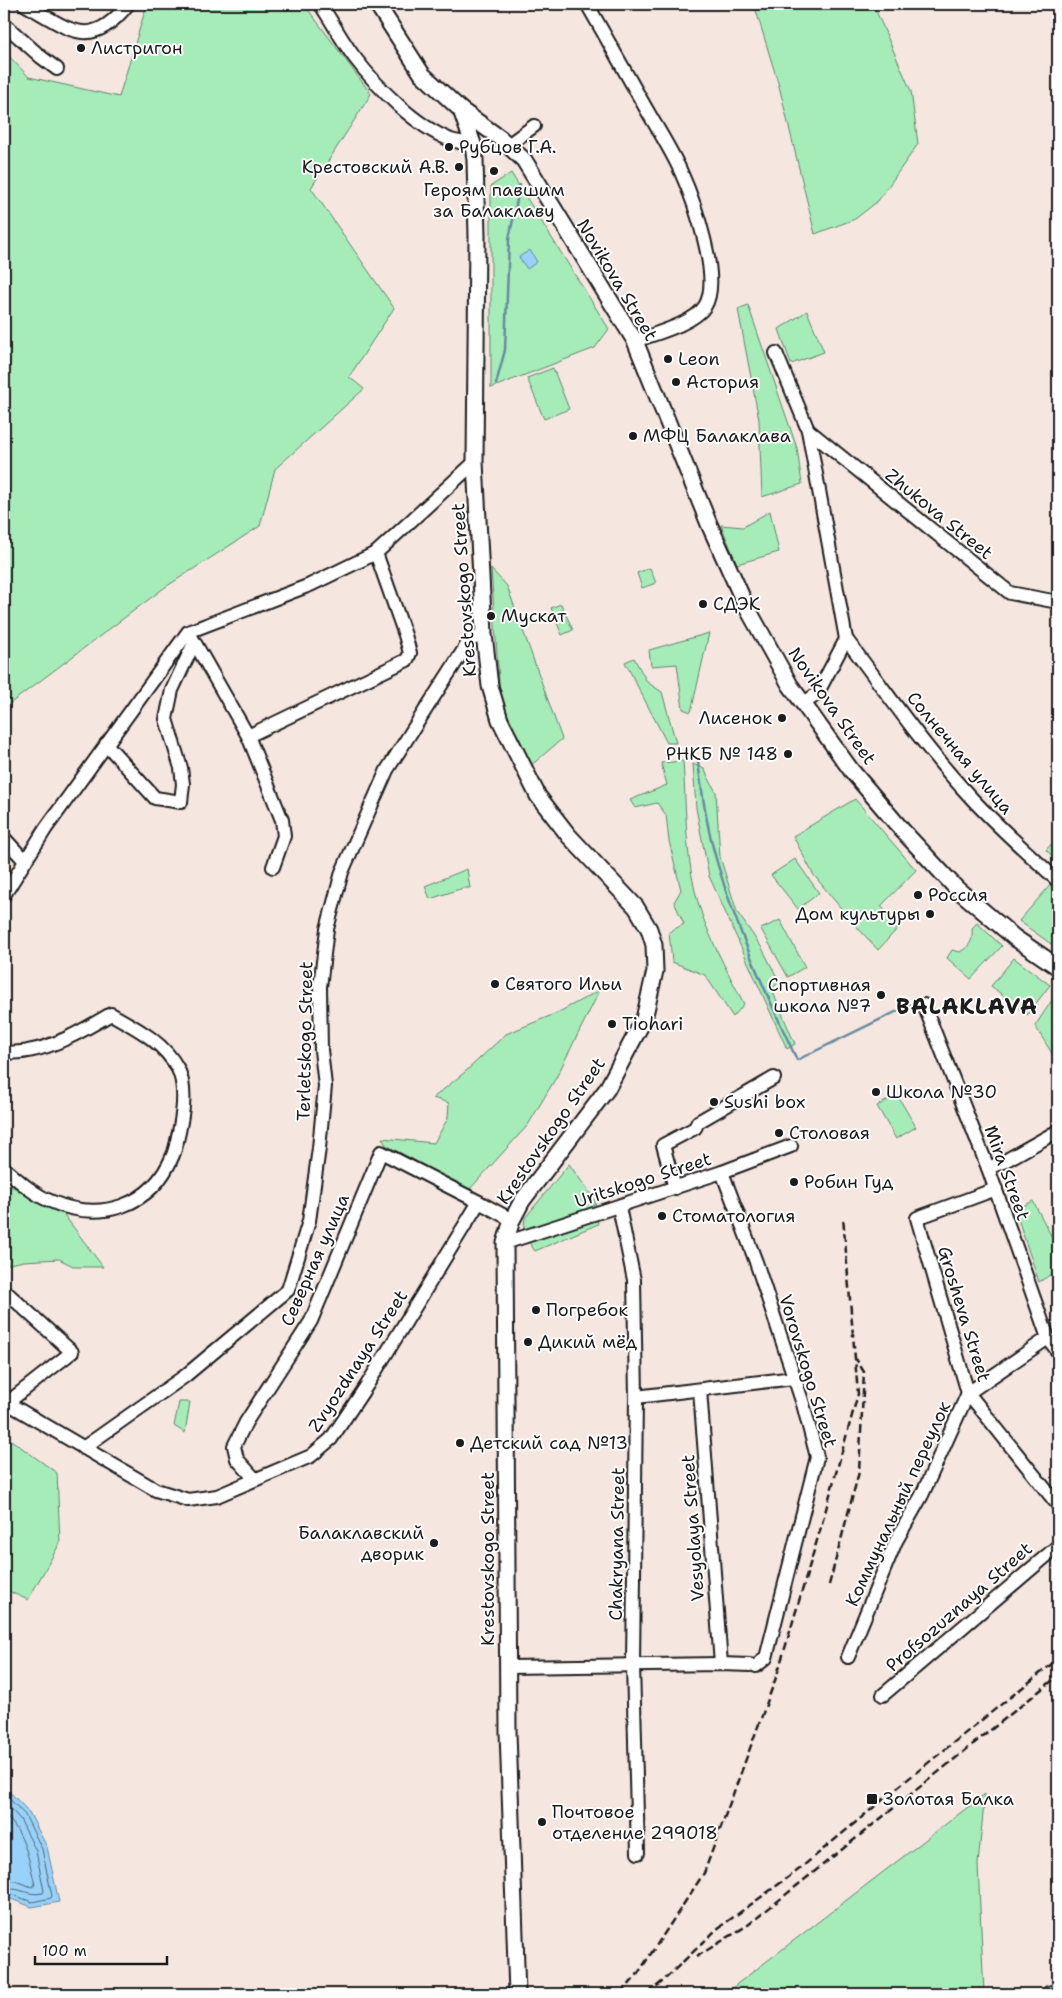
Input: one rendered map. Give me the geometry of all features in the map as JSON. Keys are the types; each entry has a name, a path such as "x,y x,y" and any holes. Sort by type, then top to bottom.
{"main road":[{"name":"Novikova Street","path":"377,4 422,74 461,110 508,145 524,160 634,341 709,524 745,604 790,685 803,704 851,770 902,830 958,889 1015,938 1058,967"},
{"name":"Krestovskogo Street","path":"461,110 473,144 475,160 477,236 474,462 484,634 490,686 500,720 538,796 569,836 636,907 649,929 654,945 655,970 644,1019 607,1089 522,1201 512,1220 505,1244 507,1667 517,1994"},
{"path":"475,160 479,149 486,142 495,141 508,145"},
{"path":"1050,1994 1058,1993"}],"street":[{"path":"24,4 69,29 91,33 101,30 112,22 128,4"},
{"path":"320,4 354,57 372,79 398,104 438,133 451,140 473,144"},
{"path":"587,4 681,171 695,210 711,272 709,299 703,309 676,326 634,341"},
{"path":"4,24 34,52 57,69"},
{"path":"508,145 534,126"},
{"path":"776,352 808,430 846,639 817,694 803,704"},
{"name":"Zhukova Street","path":"808,430 1010,594 1058,602"},
{"path":"4,895 46,828 106,744 191,637 310,585 376,553 474,462"},
{"path":"248,736 407,660 410,653 406,635 376,553"},
{"name":"Terletskogo Street","path":"83,1448 184,1376 288,1290 308,1220 319,1148 325,1086 321,1050 320,987 327,929 342,872 387,770 470,640 484,634"},
{"path":"191,637 248,736 282,820 284,836 273,867"},
{"path":"106,744 155,798 181,802 183,784 181,768 166,719 172,690 191,637"},
{"name":"Солнечная улица","path":"846,639 964,790 1001,828 1058,881"},
{"path":"4,838 25,861"},
{"name":"Mira Street","path":"924,1005 996,1189 1048,1338 1058,1352"},
{"path":"4,1053 27,1052 46,1046 76,1034 111,1014 150,1037 168,1055 178,1070 185,1104 173,1154 162,1175 146,1192 130,1204 100,1212 70,1208 49,1201 22,1184 4,1168"},
{"path":"675,1188 663,1145 694,1128 698,1122 774,1078"},
{"path":"988,1168 1003,1162 1058,1131"},
{"name":"Uritskogo Street","path":"505,1244 722,1172 791,1146"},
{"name":"Северная улица","path":"255,1479 237,1460 234,1446 246,1422 311,1321 381,1152 479,1202"},
{"name":"Vorovskogo Street","path":"721,1664 753,1665 766,1658 817,1458 794,1378 756,1262 722,1172"},
{"name":"Grosheva Street","path":"996,1189 917,1218 968,1394 1058,1505"},
{"path":"479,1202 512,1220"},
{"name":"Zvyozdnaya Street","path":"6,1402 156,1490 188,1500 217,1496 311,1456 332,1439 479,1202"},
{"name":"Chakryana Street","path":"619,1207 634,1280 636,1397 633,1665 638,1853"},
{"path":"6,1402 72,1352 7,1293"},
{"path":"968,1394 1048,1338"},
{"path":"636,1397 794,1378"},
{"name":"Vesyolaya Street","path":"700,1390 721,1664"},
{"name":"Коммунальный переулок","path":"848,1658 896,1541 922,1495 968,1394"},
{"name":"Profsozuznaya Street","path":"883,1695 1058,1546"},
{"path":"507,1667 721,1664"}],"green space":[{"path":"147,4 297,4 310,12 371,94 311,188 394,308 349,377 364,389 275,469 260,526 164,588 4,708 4,51 29,77 119,97"},
{"path":"754,4 873,4 911,91 918,144 878,201 855,219 815,234 779,86"},
{"path":"511,173 609,329 595,348 491,388 491,186"},
{"path":"748,305 797,448 802,484 762,497 759,420 738,309"},
{"path":"807,311 824,352 791,364 779,329"},
{"path":"553,368 569,409 544,419 527,378"},
{"path":"770,511 779,552 737,564 721,525 743,527"},
{"path":"650,568 656,583 642,588 637,573"},
{"path":"491,569 507,586 562,739 528,768 500,695"},
{"path":"561,604 573,630 562,635 551,608"},
{"path":"709,633 691,712 683,709 677,664 651,666 649,650"},
{"path":"634,658 647,682 662,692 676,743 667,743 625,662"},
{"path":"683,761 688,843 695,891 710,934 744,1004 733,1017 705,975 672,962 669,932 684,924 674,902 681,890 669,841 666,815 657,803 635,808 630,800 667,785 661,763"},
{"path":"693,764 704,769 716,792 720,857 737,912 762,948 779,981 772,990 795,1044 787,1049 709,876 696,808"},
{"path":"855,799 916,870 881,906 899,927 878,950 813,874 793,836"},
{"path":"1054,841 1058,845 1058,861 1046,850"},
{"path":"795,859 819,893 798,909 771,875"},
{"path":"467,869 470,888 463,888 430,899 425,886"},
{"path":"1052,883 1058,888 1058,949 1019,921"},
{"path":"780,920 805,967 788,977 761,929"},
{"path":"977,923 1002,946 971,979 947,958 952,950 960,952 969,945 972,939 972,928"},
{"path":"1014,958 1050,985 1027,1015 991,986"},
{"path":"600,990 557,1076 528,1125 469,1190 386,1145 382,1138 434,1143 448,1118 449,1103 433,1098 465,1072 506,1034 557,1013"},
{"path":"1058,991 1058,1063 1035,1026"},
{"path":"897,1095 916,1127 896,1139 877,1106"},
{"path":"569,1164 595,1200 598,1224 535,1251 523,1234 525,1218"},
{"path":"4,1184 18,1189 62,1212 103,1267 75,1267 59,1259 24,1261 4,1265"},
{"path":"1033,1201 1055,1243 1058,1241 1058,1270 1039,1282 1015,1210"},
{"path":"179,1402 190,1402 185,1433 174,1426"},
{"path":"4,1435 57,1473 60,1543 28,1600 4,1589"},
{"path":"985,1794 978,1864 984,1994 724,1994"}],"water":[{"path":"530,250 537,262 527,269 519,257"},
{"path":"4,1786 29,1812 47,1847 59,1902 32,1907 11,1899 4,1906"}],"waterway":[{"path":"496,384 505,350 509,239 520,185"},
{"path":"698,761 713,850 725,888 753,962 797,1060 916,1002"}],"railway":[{"path":"621,1994 637,1975 704,1873 777,1675 821,1527 858,1394 843,1217"},
{"path":"829,1585 859,1472 864,1372 856,1359"},
{"path":"647,1994 717,1929 797,1871 1058,1659"},
{"path":"696,1957 748,1925 1058,1676"}],"place":[{"name":"Листригон","path":"81,48"},
{"name":"Рубцов Г.А.","path":"449,147"},
{"name":"Крестовский А.В.","path":"459,167"},
{"name":"Героям павшим за Балаклаву","path":"494,171"},
{"name":"Leon","path":"668,359"},
{"name":"Астория","path":"676,382"},
{"name":"МФЦ Балаклава","path":"633,436"},
{"name":"СДЭК","path":"703,604"},
{"name":"Мускат","path":"491,616"},
{"name":"Лисенок","path":"782,718"},
{"name":"РНКБ № 148","path":"788,754"},
{"name":"Россия","path":"918,895"},
{"name":"Дом культуры","path":"930,914"},
{"name":"Святого Ильи","path":"495,984"},
{"name":"Спортивная школа №7","path":"881,995"},
{"name":"Tiohari","path":"612,1024"},
{"name":"Школа №30","path":"876,1092"},
{"name":"Sushi box","path":"714,1102"},
{"name":"Столовая","path":"779,1133"},
{"name":"Робин Гуд","path":"794,1182"},
{"name":"Стоматология","path":"662,1216"},
{"name":"Погребок","path":"536,1310"},
{"name":"Дикий мёд","path":"528,1342"},
{"name":"Детский сад №13","path":"460,1443"},
{"name":"Балаклавский дворик","path":"434,1543"},
{"name":"Золотая Балка","path":"872,1799"},
{"name":"Почтовое отделение 299018","path":"542,1822"}],"district":[{"name":"BALAKLAVA","path":"967,1006"}]}
